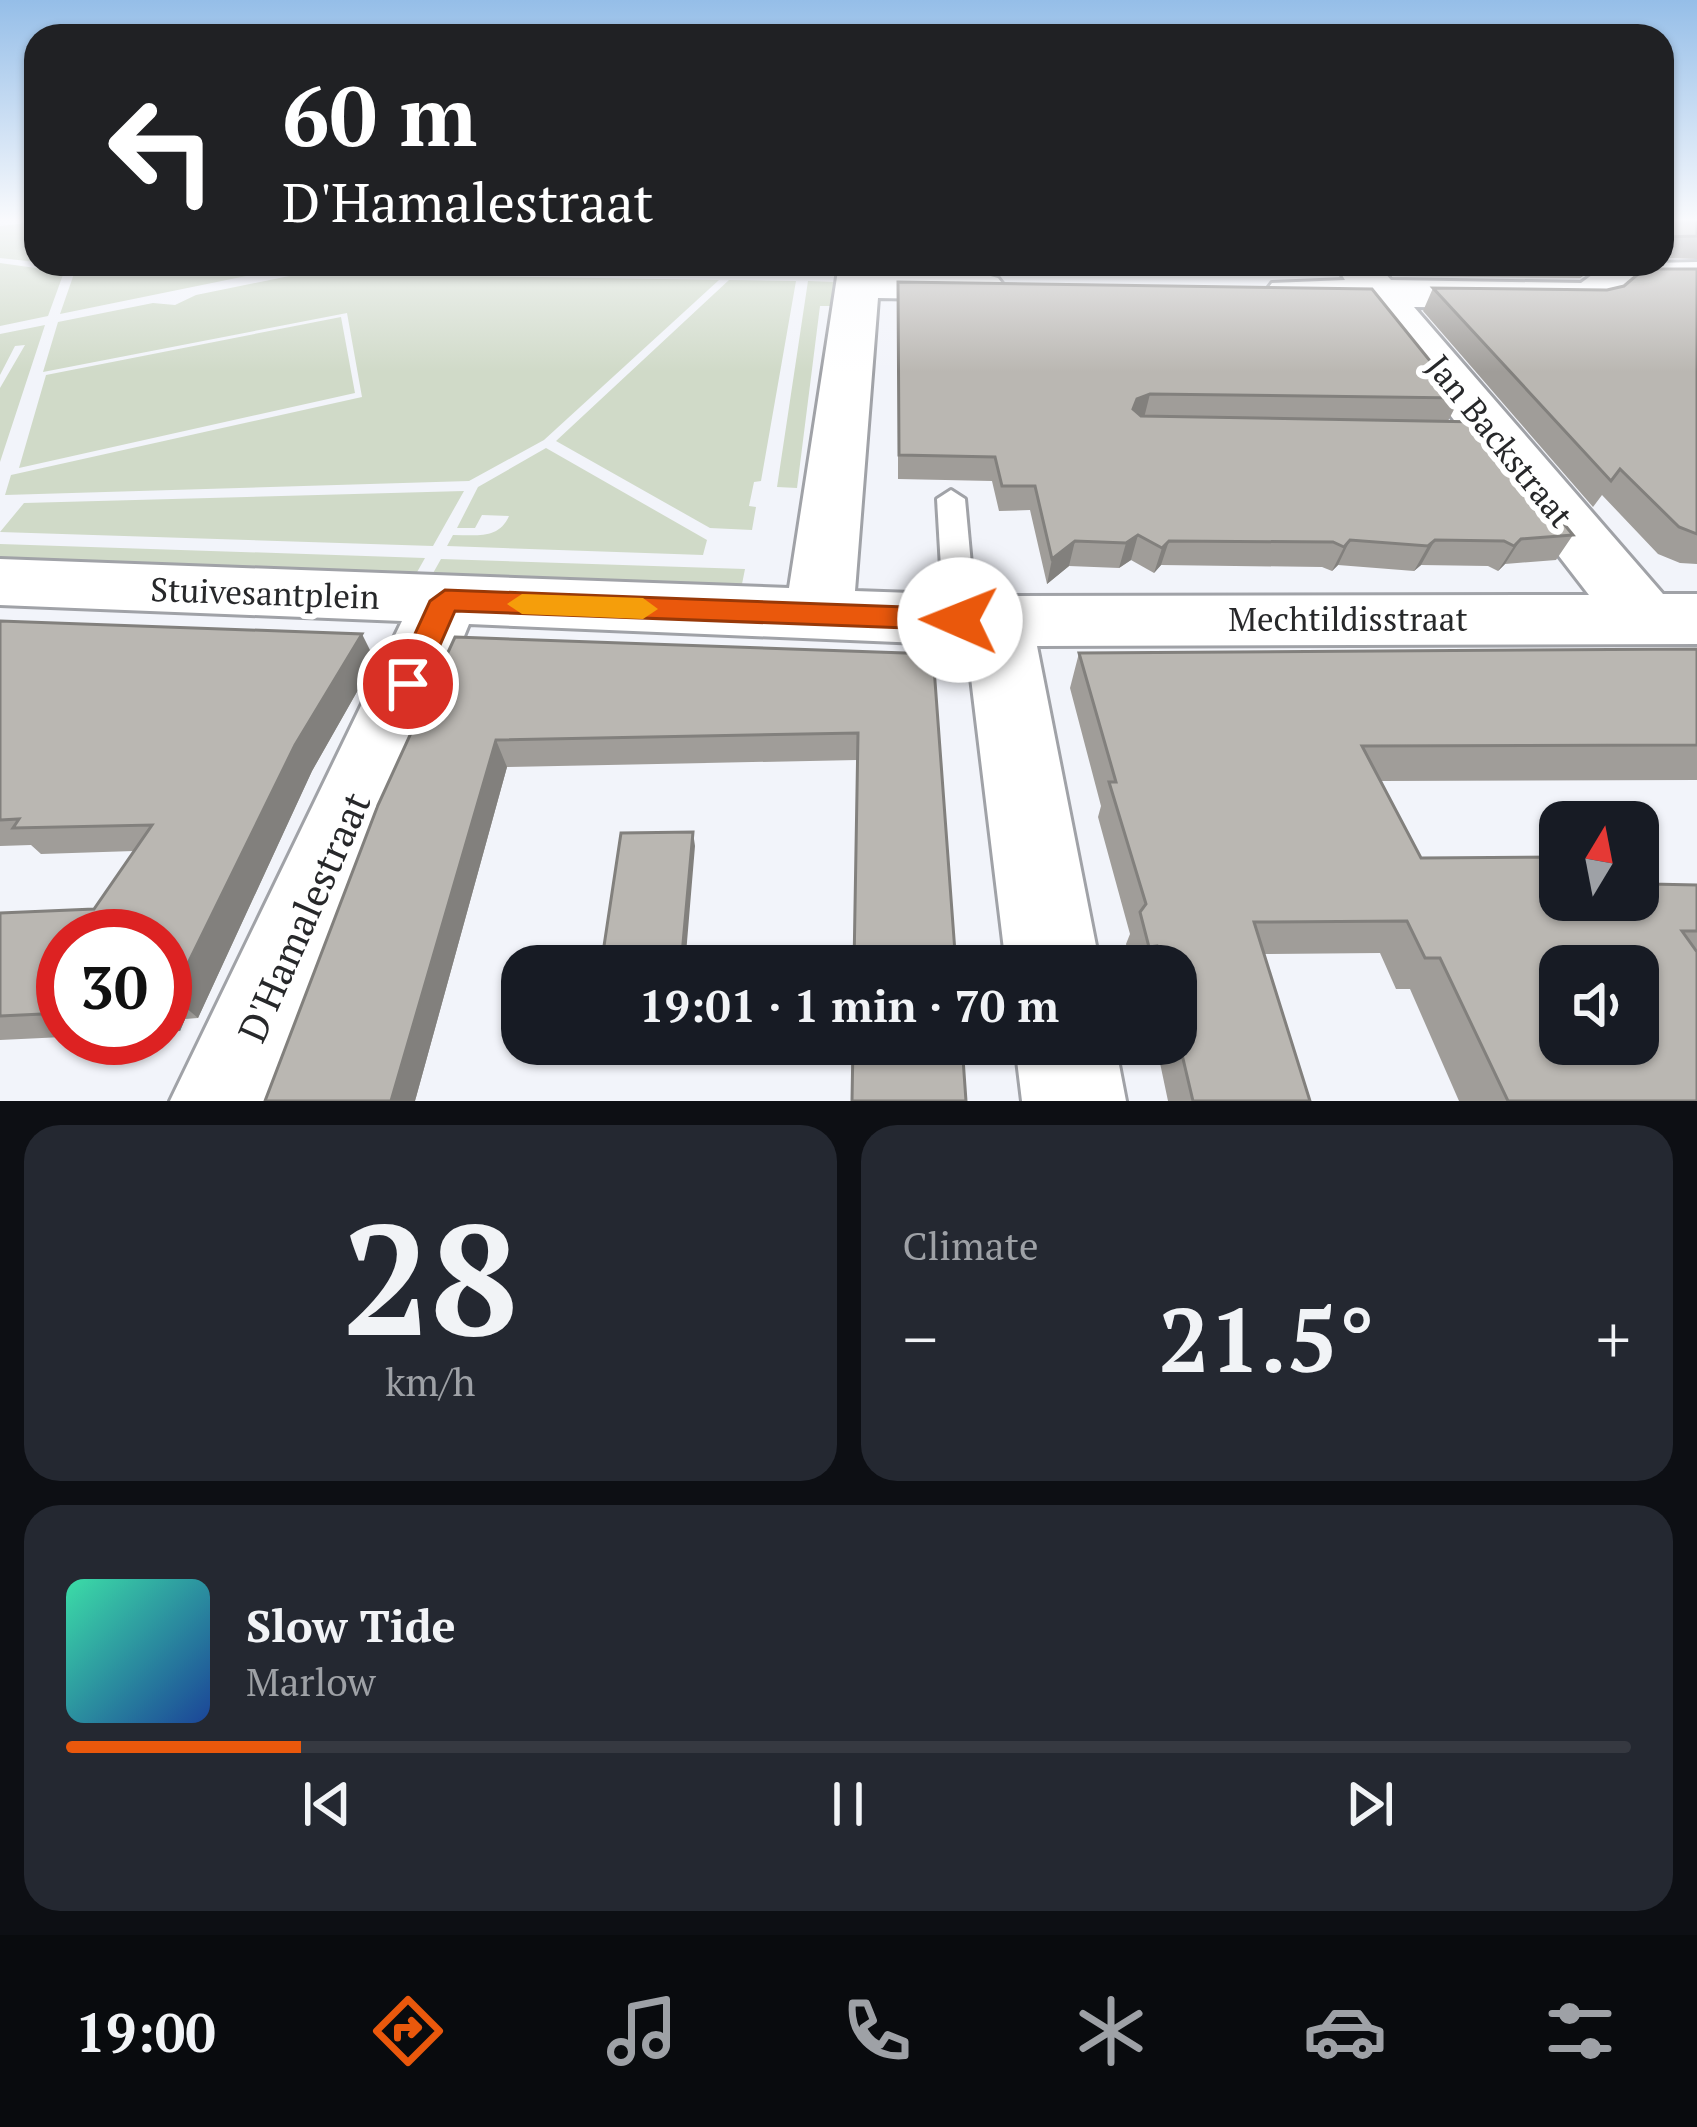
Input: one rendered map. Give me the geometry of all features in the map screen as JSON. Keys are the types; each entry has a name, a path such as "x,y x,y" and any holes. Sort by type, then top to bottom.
{"street":[{"path":"819,616 859,276"},
{"path":"884,276 1024,287"},
{"path":"1237,291 1367,279 1592,296 1616,276"},
{"name":"Jan Backstraat","path":"1367,279 1473,434 1671,619"},
{"name":"Stuivesantplein","path":"0,582 979,620"},
{"name":"D'Hamalestraat","path":"222,1101 445,601"},
{"name":"Mechtildisstraat","path":"979,620 1671,619"},
{"path":"979,620 1049,945"},
{"path":"1069,1065 1075,1101"}],"lane":[{"path":"951,499 979,620"}],"green space":[{"path":"0,269 24,269 24,276 63,276 48,316 0,326"},
{"path":"73,276 246,276 60,314"},
{"path":"289,276 719,280 544,440 469,481 5,495 11,475 362,397 347,313 43,372 58,322 153,303 175,305 196,295"},
{"path":"729,280 796,281 761,481 754,482 749,506 756,507 752,530 710,528 556,441"},
{"path":"808,281 836,282 834,306 820,306 797,488 777,487"},
{"path":"341,317 355,393 19,468 46,375"},
{"path":"45,325 0,462 0,388 25,345 15,346 0,375 0,334"},
{"path":"546,448 707,540 703,555 447,546 453,535 500,529 509,516 482,515 475,528 457,528 478,487"},
{"path":"464,491 433,546 0,532 24,503"},
{"path":"0,544 425,558 416,574 0,560"},
{"path":"441,559 745,569 742,584 432,575"}],"building":[{"path":"1674,269 1697,269 1697,534 1679,527 1620,469 1611,481 1433,288 1607,290 1624,286 1636,276 1674,276"},
{"path":"898,282 1372,289 1460,398 1150,394 1137,399 1133,409 1141,416 1481,422 1573,535 1521,539 1514,546 1504,541 1435,540 1428,546 1350,540 1344,547 1333,542 1169,541 1162,548 1138,535 1126,543 1075,541 1052,559 1035,486 1002,486 995,457 899,455"},
{"path":"0,621 362,634 295,745 192,955 192,909 94,909 152,825 13,828 19,819 0,820"},
{"path":"455,637 933,654 954,945 854,945 858,733 496,740 391,1101 265,1101 378,805"},
{"path":"1697,649 1697,745 1362,746 1421,858 1539,857 1539,921 1659,921 1659,884 1697,885 1697,931 1682,931 1697,952 1697,1101 1508,1101 1440,958 1425,958 1407,921 1254,922 1310,1101 1193,1101 1184,1065 1197,1065 1197,945 1148,945 1140,912 1146,904 1109,782 1116,782 1079,653"},
{"path":"693,832 683,945 604,945 621,833"},
{"path":"36,911 36,1014 0,1016 0,913"},
{"path":"853,1065 963,1065 966,1101 852,1101"}],"slow traffic":[{"path":"522,604 643,609"}],"route":[{"path":"408,684 445,601 960,620"}]}
